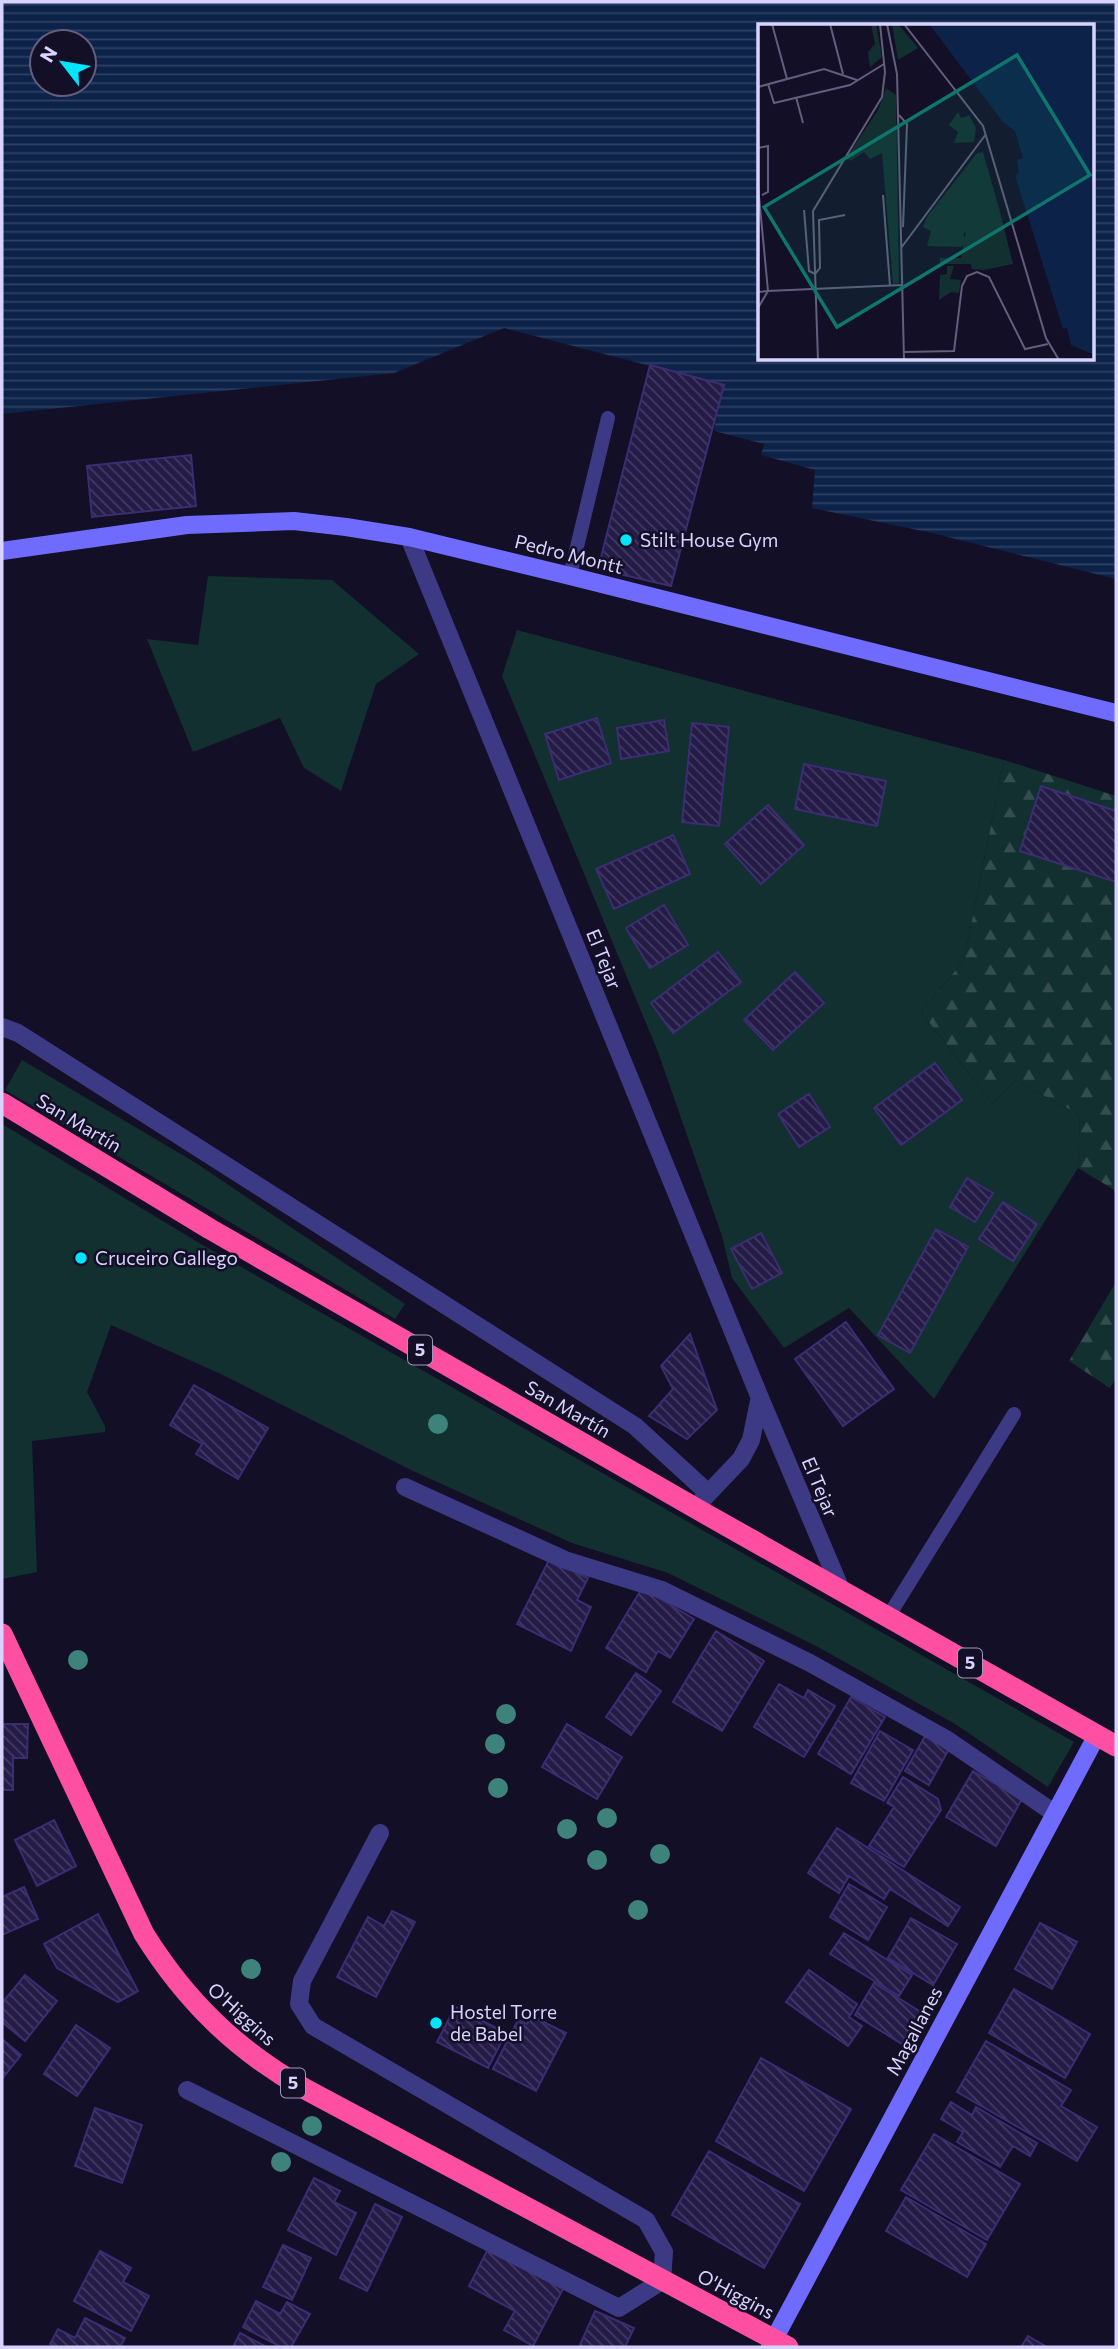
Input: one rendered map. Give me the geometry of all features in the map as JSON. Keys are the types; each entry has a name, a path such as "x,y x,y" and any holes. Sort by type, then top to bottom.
{"highway":[{"name":"San Martín","path":"2,1103 210,1229 702,1501 842,1592 1116,1746"},
{"name":"O'Higgins","path":"2,1634 144,1934 168,1972 196,2006 227,2037 278,2074 777,2345"}],"main road":[{"name":"Pedro Montt","path":"2,551 131,530 187,525 294,522 409,537 1116,713"},
{"name":"Magallanes","path":"777,2345 1097,1735"}],"street":[{"name":"El Tejar","path":"409,537 760,1398 842,1592"},
{"name":"San Martín","path":"2,1027 18,1033 635,1426 702,1501"},
{"path":"702,1501 741,1459 758,1419 760,1398"},
{"path":"405,1487 565,1560 662,1590 810,1663 946,1739 1054,1813"},
{"path":"187,2090 619,2308 662,2281 664,2252 646,2220 313,2026 299,2004 302,1981 380,1833"}],"lane":[{"path":"570,576 608,418"},
{"path":"888,1617 1014,1414"}],"green space":[{"path":"208,576 332,580 419,654 376,684 341,791 304,768 280,718 193,752 147,639 198,645"},
{"path":"517,630 1004,760 964,960 921,1012 993,1104 1015,1080 1080,1115 1078,1168 934,1399 849,1308 784,1348 732,1278 722,1236 658,1052 502,676"},
{"path":"1004,760 1116,796 1116,1191 1078,1168 1080,1115 1015,1080 993,1104 921,1012 964,960"},
{"path":"22,1060 196,1163 405,1304 395,1319 5,1090"},
{"path":"2,1124 201,1244 1074,1742 1048,1787 955,1724 818,1647 668,1573 572,1543 413,1471 223,1375 111,1325 87,1392 105,1426 105,1432 32,1441 37,1572 2,1579"},
{"path":"1116,1282 1116,1378 1110,1388 1069,1361"}],"water":[{"path":"2,2 1116,2 1116,579 932,533 812,508 815,470 761,455 764,444 714,431 723,385 504,328 394,373 2,414"}],"building":[{"path":"650,365 724,385 671,586 598,569"},
{"path":"191,455 196,506 92,517 87,466"},
{"path":"597,718 611,763 559,780 545,734"},
{"path":"664,720 669,751 621,759 617,728"},
{"path":"692,723 729,727 719,826 682,822"},
{"path":"804,764 886,781 877,826 795,809"},
{"path":"1041,786 1116,811 1116,882 1020,851"},
{"path":"768,805 804,845 761,884 725,844"},
{"path":"673,835 690,874 614,909 596,869"},
{"path":"664,905 688,945 650,968 626,928"},
{"path":"718,952 741,982 673,1033 651,1003"},
{"path":"795,972 824,1003 773,1050 744,1020"},
{"path":"935,1063 962,1100 901,1145 874,1108"},
{"path":"809,1094 830,1127 799,1147 778,1114"},
{"path":"967,1178 993,1193 975,1222 950,1207"},
{"path":"1003,1202 1037,1224 1013,1261 979,1239"},
{"path":"936,1229 968,1247 910,1353 878,1335"},
{"path":"761,1233 782,1273 752,1289 731,1249"},
{"path":"846,1322 894,1389 843,1426 795,1359"},
{"path":"690,1334 717,1410 687,1439 649,1416 673,1389 661,1366"},
{"path":"194,1385 268,1428 238,1479 196,1454 202,1444 170,1425"},
{"path":"549,1560 588,1578 577,1600 591,1607 571,1651 517,1624"},
{"path":"642,1588 694,1619 670,1658 658,1651 646,1672 606,1648"},
{"path":"716,1631 764,1661 722,1731 673,1702"},
{"path":"636,1673 661,1691 631,1735 606,1717"},
{"path":"779,1684 804,1698 808,1690 835,1706 804,1757 754,1727"},
{"path":"851,1697 885,1717 851,1774 818,1754"},
{"path":"2,1724 28,1724 27,1758 13,1758 13,1790 2,1790"},
{"path":"567,1724 622,1757 597,1799 542,1767"},
{"path":"880,1731 913,1750 884,1801 851,1783"},
{"path":"927,1733 950,1747 929,1785 905,1771"},
{"path":"973,1771 1022,1799 996,1846 946,1817"},
{"path":"903,1777 938,1799 941,1810 904,1867 869,1846 894,1807 887,1803"},
{"path":"54,1820 76,1866 37,1886 15,1840"},
{"path":"837,1828 960,1907 948,1926 890,1889 884,1899 849,1876 839,1893 808,1873"},
{"path":"849,1884 887,1907 868,1940 830,1917"},
{"path":"24,1887 38,1919 2,1935 2,1897"},
{"path":"392,1911 415,1922 376,1997 337,1977 368,1917 384,1926"},
{"path":"98,1914 138,1991 118,2002 57,1968 44,1944"},
{"path":"911,1918 957,1944 933,1985 888,1958"},
{"path":"1040,1923 1077,1942 1052,1989 1015,1969"},
{"path":"844,1933 912,1975 899,1996 830,1954"},
{"path":"809,1970 857,2004 849,2017 862,2026 848,2046 786,2002"},
{"path":"25,1975 57,2001 25,2041 2,2022 2,2003"},
{"path":"874,1983 921,2012 902,2044 855,2015"},
{"path":"1014,1989 1090,2034 1065,2078 989,2033"},
{"path":"455,2007 506,2033 488,2068 437,2042"},
{"path":"531,2016 566,2033 536,2091 493,2069 518,2020 527,2024"},
{"path":"76,2025 110,2048 77,2096 44,2074"},
{"path":"2,2039 21,2055 2,2079"},
{"path":"986,2041 1071,2090 1061,2106 1097,2127 1077,2161 957,2092"},
{"path":"761,2058 851,2109 804,2191 716,2141"},
{"path":"951,2102 972,2115 976,2107 1037,2143 1030,2156 1013,2146 1000,2167 957,2142 963,2132 941,2119"},
{"path":"95,2108 142,2125 122,2183 75,2166"},
{"path":"934,2134 1020,2184 987,2240 901,2190"},
{"path":"709,2151 800,2204 764,2268 672,2215"},
{"path":"314,2178 340,2191 334,2202 356,2213 336,2255 288,2230"},
{"path":"906,2197 986,2244 967,2277 886,2231"},
{"path":"375,2204 402,2217 367,2291 340,2278"},
{"path":"283,2245 311,2258 292,2300 263,2287"},
{"path":"490,2245 565,2285 533,2346 504,2330 515,2311 469,2286"},
{"path":"100,2251 131,2268 123,2282 149,2296 131,2331 74,2301"},
{"path":"256,2301 280,2314 287,2302 310,2314 291,2347 281,2347 243,2327"},
{"path":"595,2311 634,2328 625,2347 579,2347"},
{"path":"85,2318 125,2338 120,2347 57,2347 50,2344 58,2329 75,2338"},
{"path":"240,2333 267,2347 233,2347"},
{"path":"1028,2336 1047,2347 1021,2347"}],"place":[{"name":"Stilt House Gym","path":"626,540"},
{"name":"Cruceiro Gallego","path":"81,1258"},
{"name":"Hostel Torre de Babel","path":"436,2023"}]}
